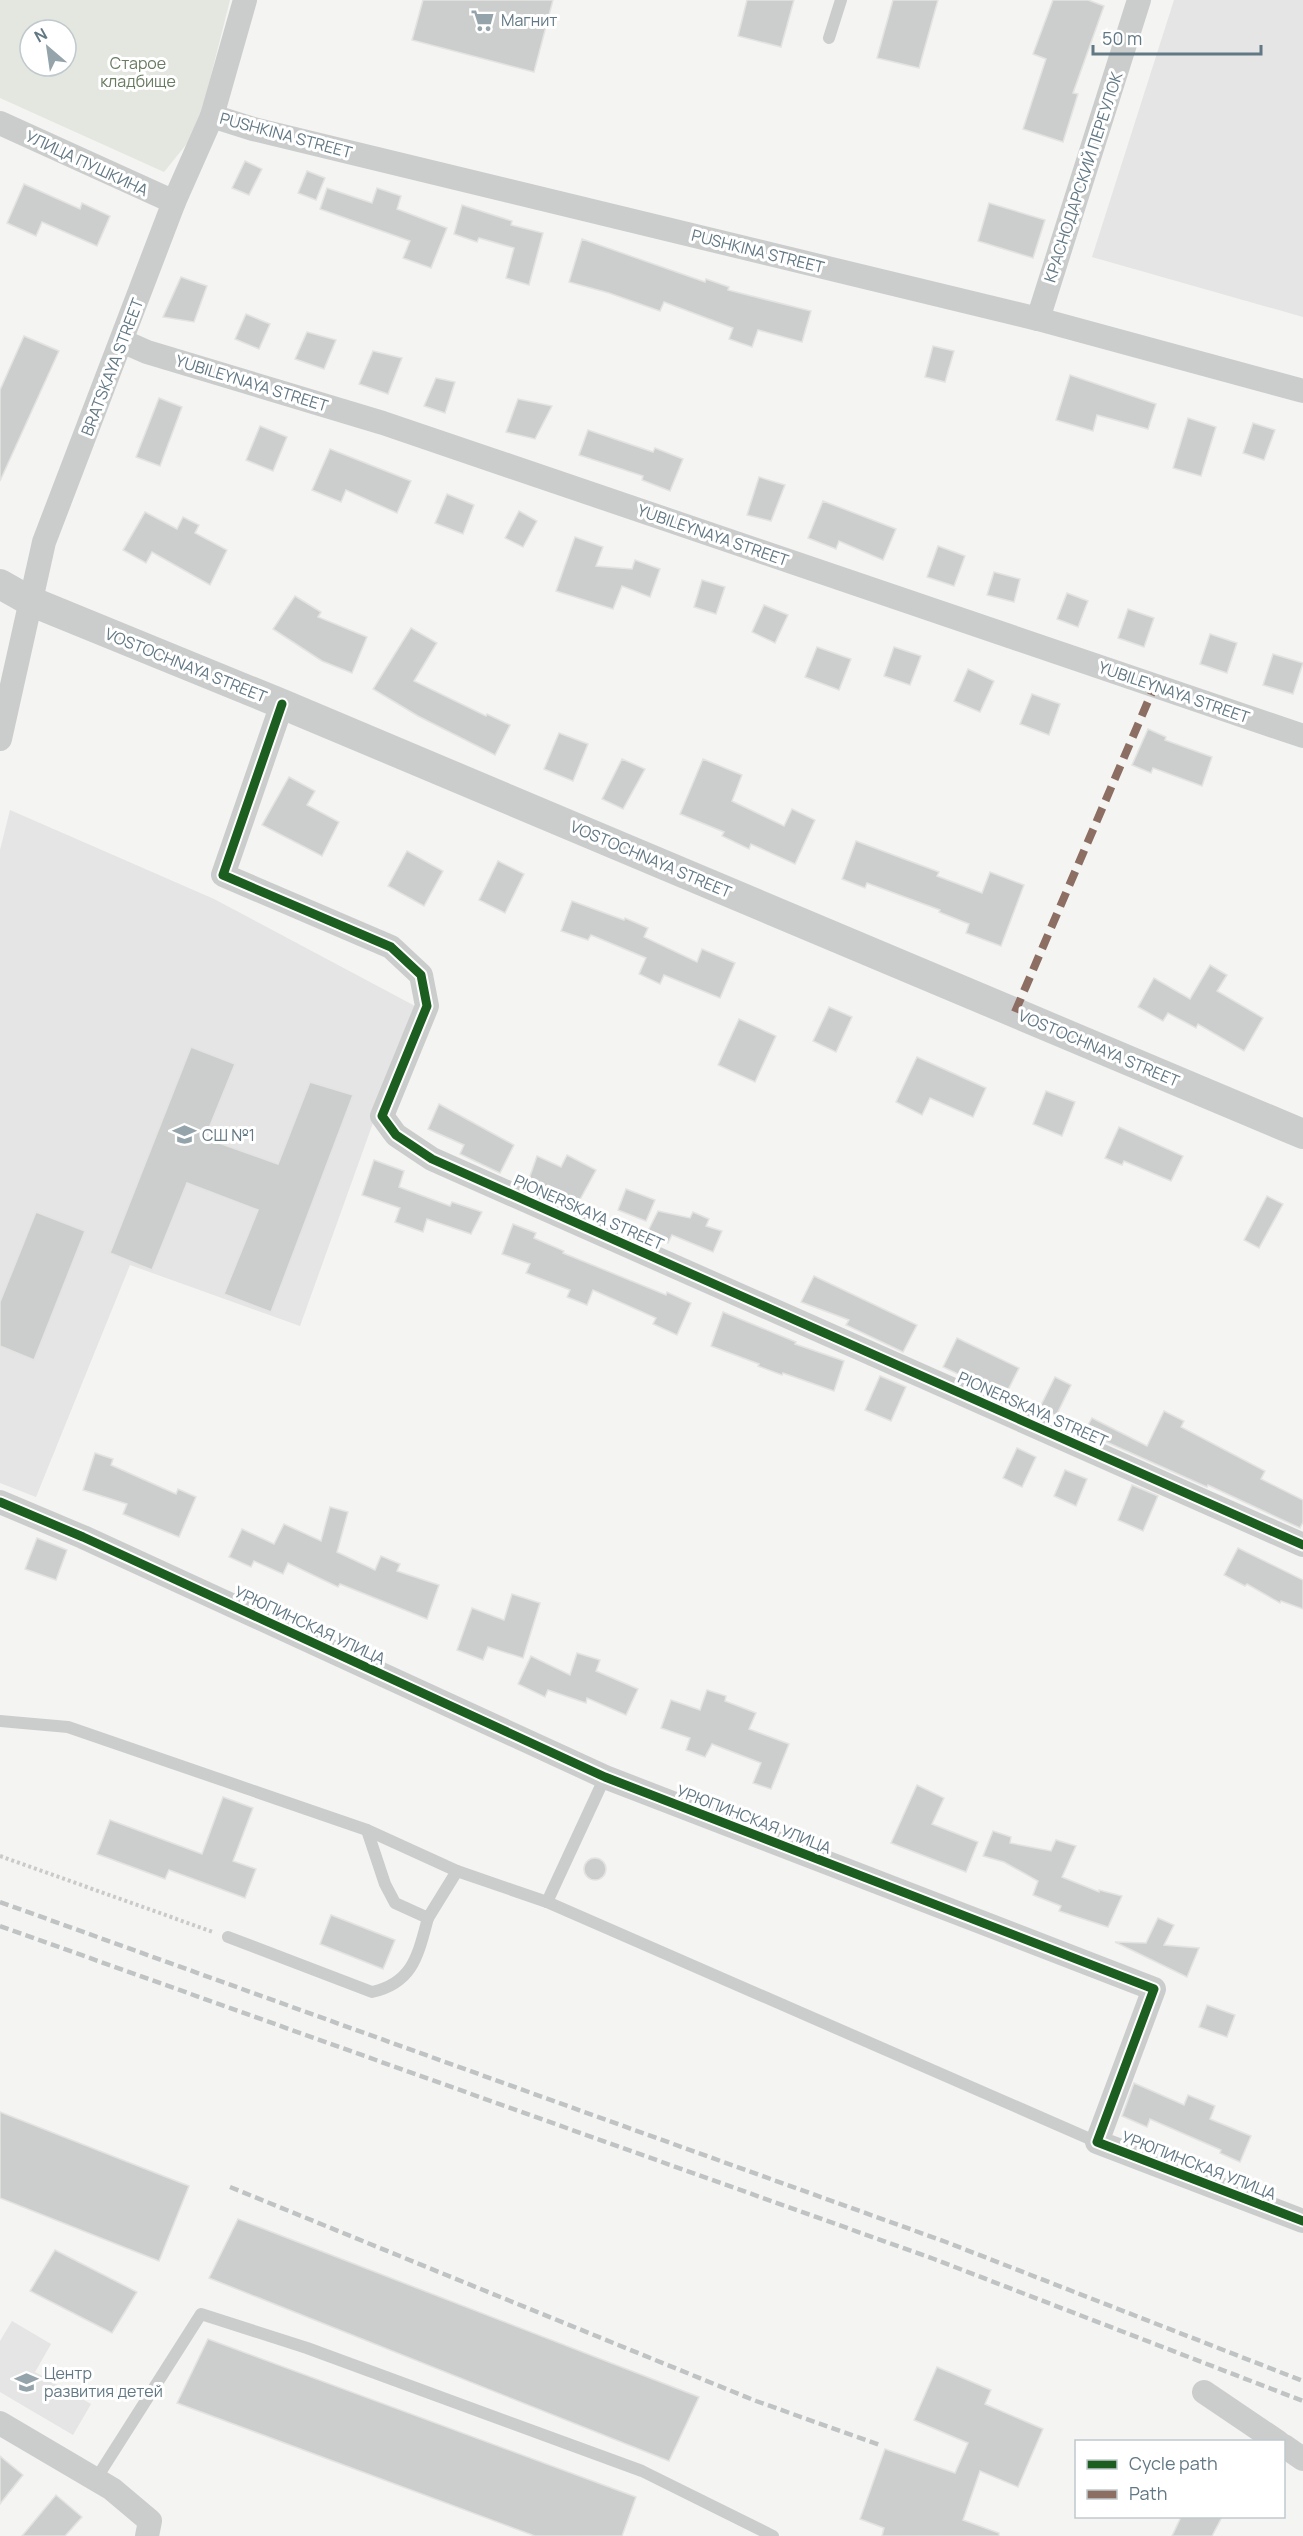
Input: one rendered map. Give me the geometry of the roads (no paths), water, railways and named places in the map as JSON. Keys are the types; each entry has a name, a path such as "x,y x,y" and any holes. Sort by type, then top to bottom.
{"street":[{"name":"BRATSKAYA STREET","path":"0,740 44,542 174,202 212,116 245,0"},
{"name":"КРАСНОДАРСКИЙ ПЕРЕУЛОК","path":"1038,319 1139,0"},
{"name":"PUSHKINA STREET","path":"212,116 265,132 1038,319 1303,391"},
{"name":"УЛИЦА ПУШКИНА","path":"0,123 174,202"},
{"name":"YUBILEYNAYA STREET","path":"122,341 147,352 383,423 1303,736"},
{"name":"VOSTOCHNAYA STREET","path":"0,585 30,600 1303,1134"},
{"name":"PIONERSKAYA STREET","path":"282,704 223,875 391,947 421,975 427,1006 382,1116 396,1136 432,1159 1303,1545"},
{"name":"УРЮПИНСКАЯ УЛИЦА","path":"0,1502 83,1537 605,1777 1154,1989 1097,2142 1303,2221"},
{"path":"1204,2392 1275,2440"},
{"path":"0,2423 112,2489 148,2529"},
{"path":"1285,2446 1303,2459"}],"lane":[{"path":"829,38 841,0"},
{"path":"0,1721 68,1727 367,1830 457,1871 547,1902 1097,2142"},
{"path":"547,1902 605,1777"},
{"path":"367,1830 385,1884 395,1903 428,1918"},
{"path":"228,1937 372,1992 388,1988 412,1969 428,1918 457,1871"},
{"path":"96,2480 201,2314 307,2348 642,2471 772,2536"}],"railway":[{"path":"0,1902 946,2242 1303,2381"},
{"path":"0,1926 934,2259 1303,2401"},
{"path":"230,2187 756,2401 880,2445"}],"place":[{"name":"Магнит","path":"483,20"},
{"name":"СШ №1","path":"184,1135"},
{"name":"Центр развития детей","path":"26,2382"}],"park label":[{"name":"Старое кладбище","path":"138,72"}]}
